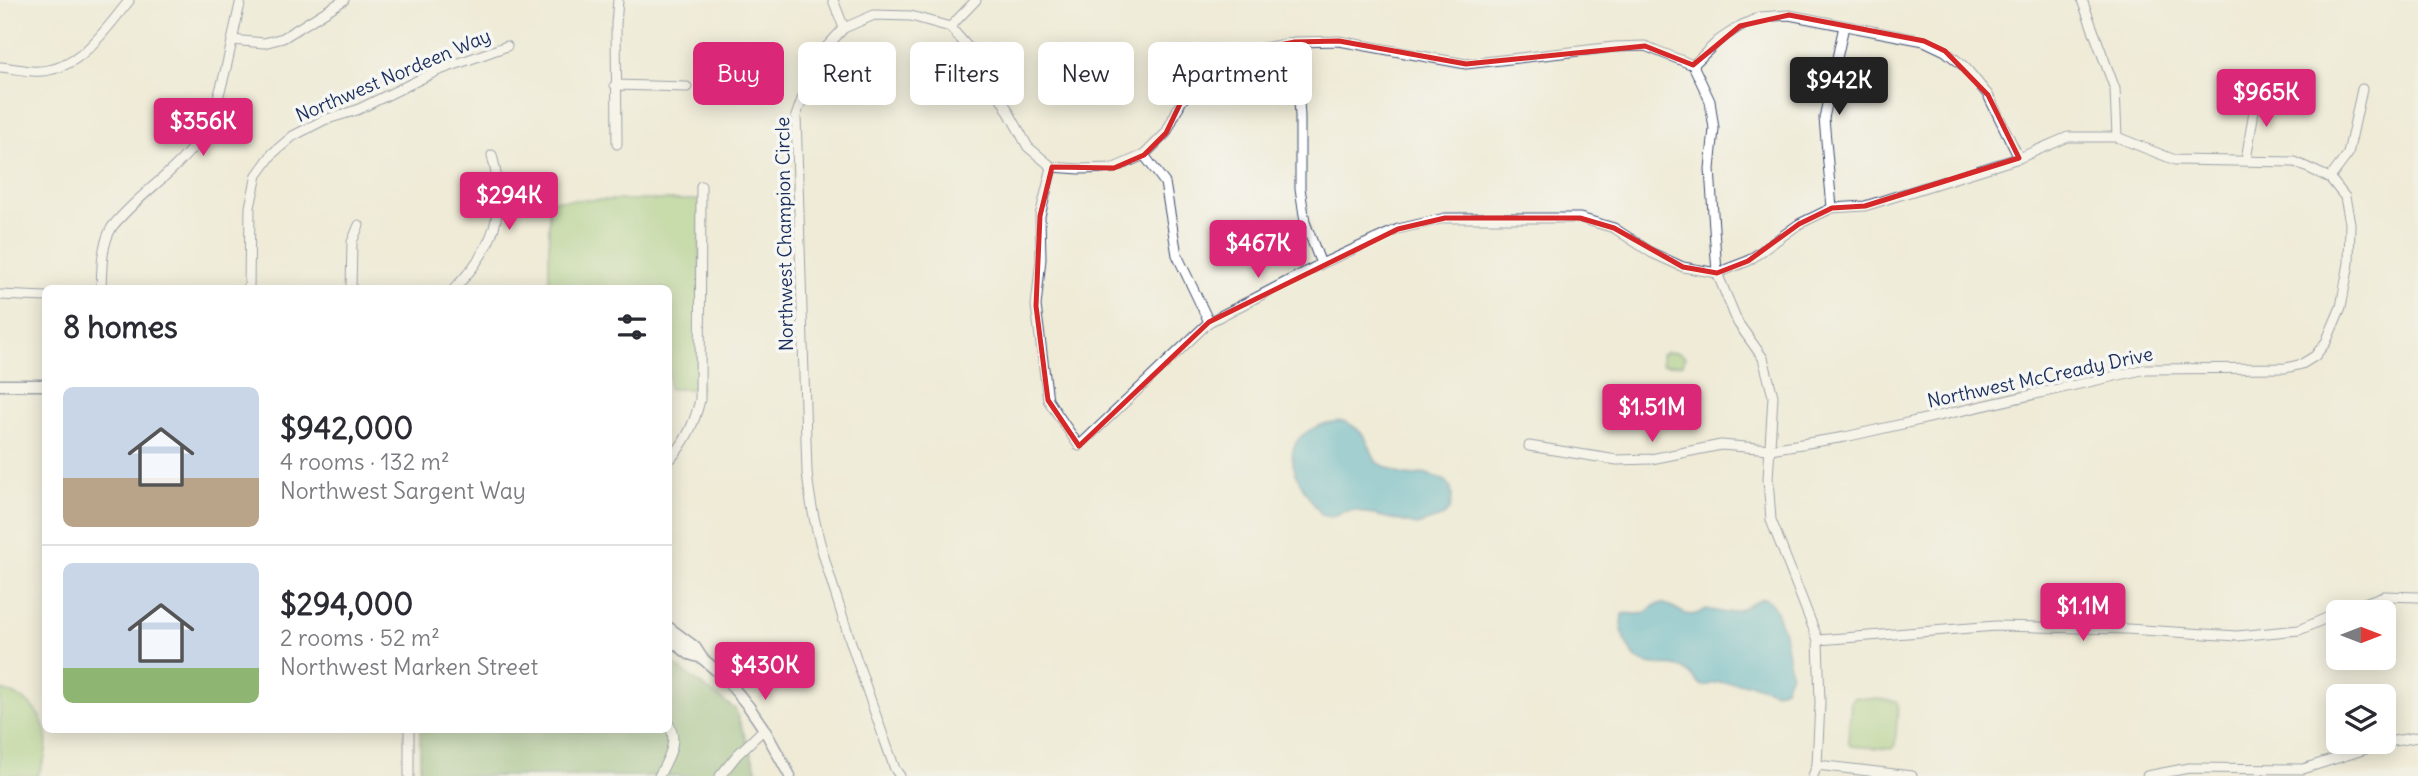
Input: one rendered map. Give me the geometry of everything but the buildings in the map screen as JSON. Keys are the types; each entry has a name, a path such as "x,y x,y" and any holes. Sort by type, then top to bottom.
{"main road":[{"path":"0,386 42,385"},
{"path":"672,630 695,647 702,658 726,679 764,729 790,776"},
{"path":"672,641 689,654 702,658"}],"street":[{"path":"102,285 106,238 121,216 198,141 207,123 218,93 241,0"},
{"path":"232,40 264,43 283,38 344,0"},
{"path":"617,144 615,85 618,0"},
{"path":"833,0 844,28"},
{"path":"975,0 950,27 981,62 1028,147 1052,167 1114,168 1144,155 1166,132 1180,105"},
{"path":"2082,0 2115,89 2117,137"},
{"path":"0,66 33,71 71,63 87,51 129,1"},
{"name":"Northwest Champion Circle","path":"900,776 895,769 855,659 814,523 807,472 796,116 817,57 844,28 874,15 911,16 950,27"},
{"path":"1693,65 1718,40 1760,17 1789,15 1924,41 1945,51 1965,66 1988,95 2020,158"},
{"path":"1832,208 1824,118 1844,26"},
{"path":"1295,42 1339,41 1466,64 1614,47 1645,46 1693,65 1710,101 1714,129 1710,169 1717,272 1738,323 1763,358 1773,396 1768,480 1772,520 1818,640 1820,703 1817,765 1813,776"},
{"name":"Northwest Nordeen Way","path":"249,285 250,206 257,175 273,153 293,136 324,120 357,110 437,71 507,46"},
{"path":"615,85 687,87"},
{"path":"1052,167 1040,216 1041,259 1036,306 1048,400 1079,446 1209,322 1321,264 1398,229 1445,218 1580,218 1614,228 1652,253 1683,267 1717,272 1748,261 1799,224 1832,208 1865,206 2020,158 2068,136 2117,137 2175,160 2295,162 2330,178 2348,154 2362,89"},
{"path":"2246,160 2257,92"},
{"path":"1299,105 1300,188 1305,222 1321,264"},
{"path":"457,285 487,248 494,230 498,211 497,175 492,155"},
{"path":"1144,155 1165,183 1177,255 1209,322"},
{"name":"Northwest McCready Drive","path":"1529,446 1617,460 1651,459 1721,445 1770,449 1845,437 2146,369 2286,368 2302,363 2315,356 2326,342 2338,318 2349,263 2351,235 2345,197 2330,178"},
{"path":"672,457 686,439 696,419 700,400 701,186"},
{"path":"351,285 352,242 359,225"},
{"path":"0,295 42,297"},
{"path":"2373,600 2384,596 2418,597"},
{"path":"1818,640 1996,625 2237,636 2299,630 2326,618"},
{"path":"659,776 673,747 672,727"},
{"path":"720,776 764,729"},
{"path":"409,733 409,776"},
{"path":"2147,776 2189,768 2303,769 2388,741 2418,737"},
{"path":"1817,765 1912,776"}],"highlighted area":[{"path":"1789,15 1924,41 1945,51 1988,95 2019,158 1865,206 1832,208 1799,224 1748,261 1717,273 1683,267 1614,228 1580,218 1445,218 1398,229 1209,322 1079,446 1048,400 1036,306 1040,216 1052,167 1114,168 1144,155 1166,133 1181,102 1210,66 1233,54 1295,42 1339,41 1466,64 1645,46 1693,65 1740,26"}],"green space":[{"path":"549,200 700,200 700,389 672,389 672,285 549,285"},
{"path":"1667,352 1679,353 1685,357 1683,364 1662,364 1661,355"},
{"path":"672,663 735,709 759,776 420,776 420,733 672,733"},
{"path":"0,690 27,702 36,712 42,721 42,733 46,733 46,748 37,776 0,776"},
{"path":"1855,697 1896,701 1895,746 1891,749 1851,746 1848,741 1851,700"}],"water":[{"path":"1343,421 1361,432 1376,462 1400,474 1413,476 1424,473 1444,480 1451,488 1452,498 1450,509 1444,516 1417,525 1354,510 1331,517 1322,515 1296,473 1293,450 1297,440 1311,429"},
{"path":"1762,598 1767,599 1775,609 1784,633 1791,673 1785,688 1776,692 1752,684 1718,682 1703,686 1682,668 1642,661 1631,651 1624,637 1622,614 1641,614 1661,604 1688,615 1706,609 1726,613 1739,610"}]}
